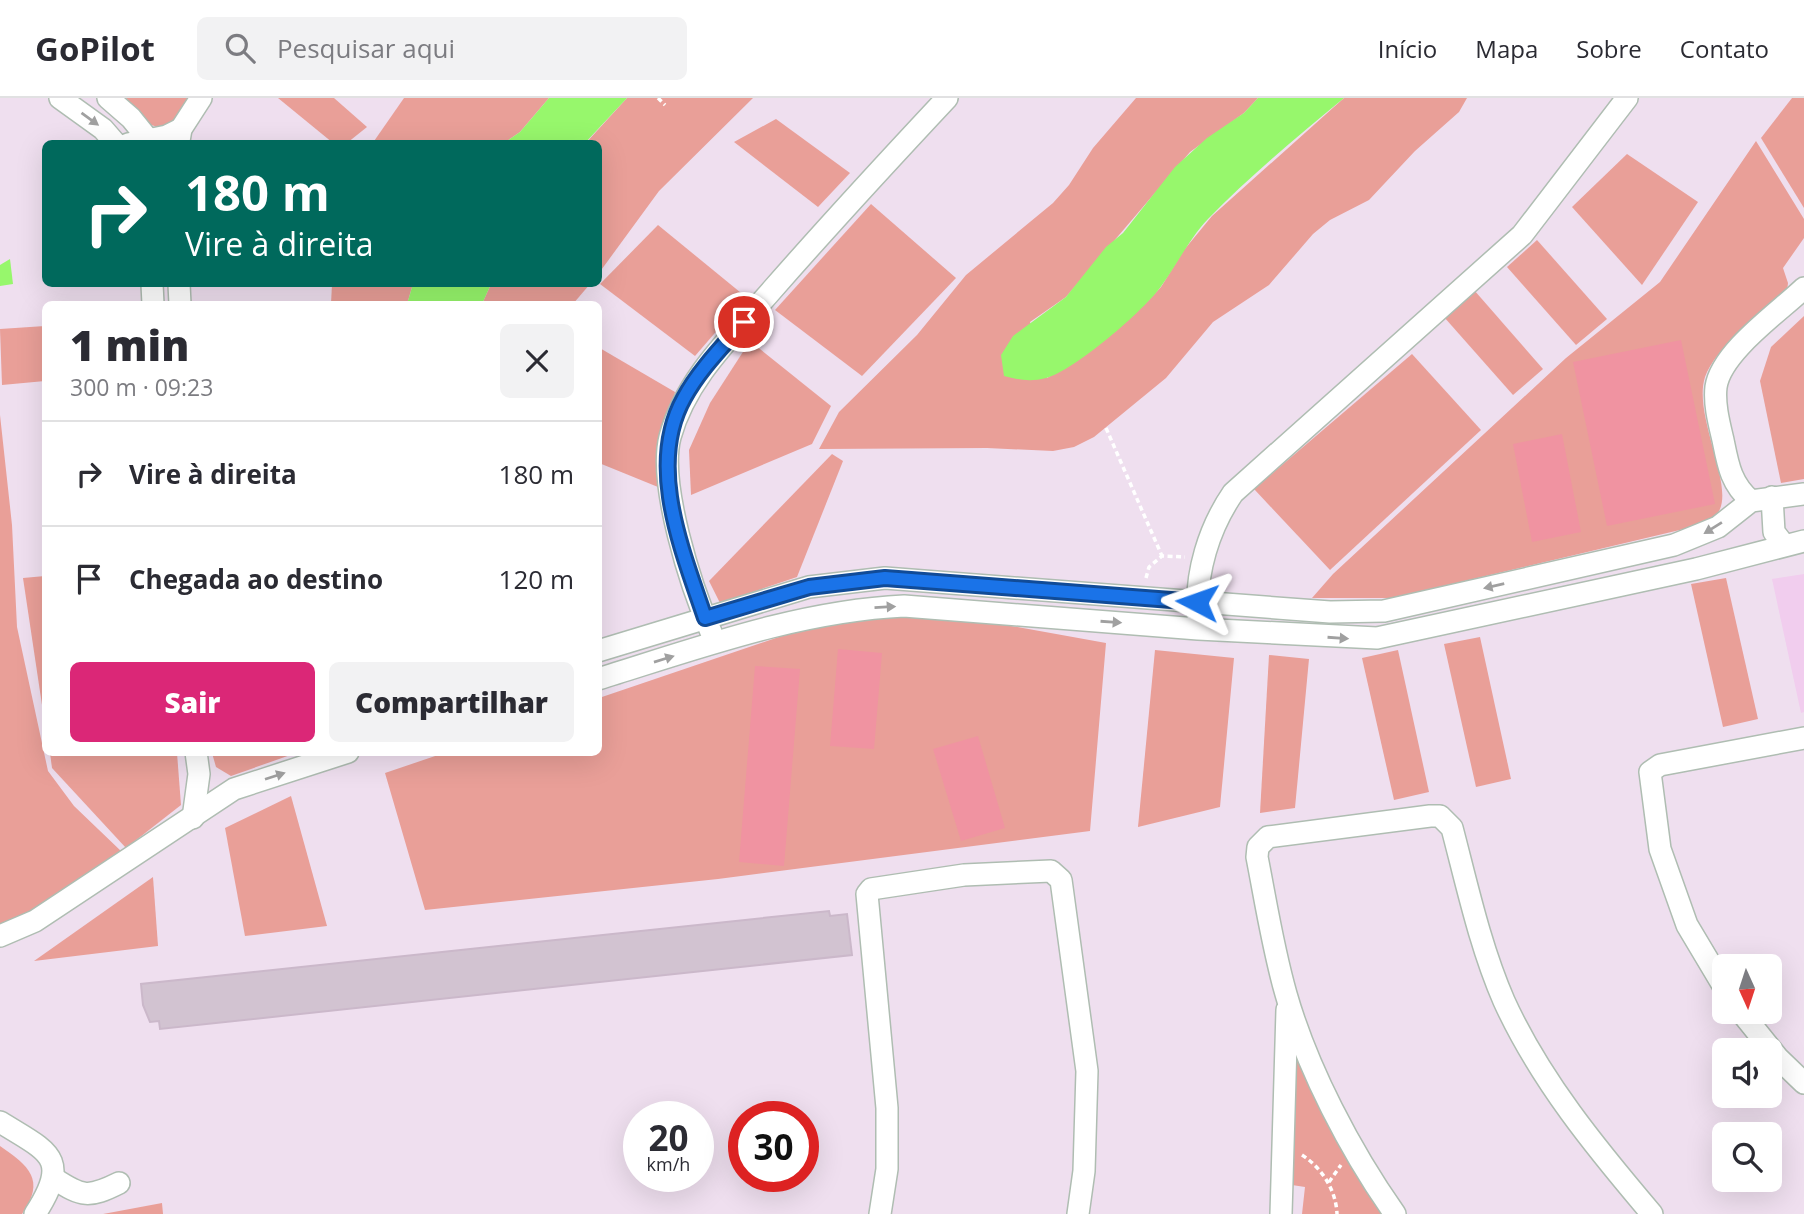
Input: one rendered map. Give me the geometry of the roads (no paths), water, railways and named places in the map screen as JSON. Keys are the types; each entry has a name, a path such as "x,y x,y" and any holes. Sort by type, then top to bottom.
{"street":[{"path":"61,98 103,129 113,140"},
{"path":"108,98 149,140"},
{"path":"161,140 180,136 201,98"},
{"path":"716,643 705,618 673,514 668,476 669,439 683,400 710,360 819,236 947,98"},
{"path":"1198,629 1197,602 1203,563 1218,514 1233,493 1522,235 1627,98"},
{"path":"1794,543 1774,532 1762,499 1734,484 1715,398 1716,385 1725,364 1804,288"},
{"path":"602,650 809,587 885,578 1330,612 1384,611 1674,545 1718,527 1762,499 1804,494"},
{"path":"602,678 716,643 822,615 904,606 1198,629 1377,638 1696,569 1794,543"},
{"path":"1712,967 1687,925 1660,849 1650,772 1660,765 1804,738"},
{"path":"193,818 199,774 197,756"},
{"path":"0,936 35,921 234,789 336,756"},
{"path":"199,774 214,786 234,789"},
{"path":"1395,1214 1366,1173 1328,1101 1287,998 1257,858 1262,841 1268,837 1440,816 1452,828 1478,925 1504,1001 1553,1089 1595,1146 1652,1214"},
{"path":"880,1214 887,1169 887,1108 867,894 871,889 964,875 1051,871 1061,880 1087,1071 1084,1171 1078,1214"},
{"path":"1281,1214 1287,998"},
{"path":"1751,1024 1778,1058 1804,1083"},
{"path":"0,1122 43,1149 52,1163 55,1179 35,1214"},
{"path":"55,1179 77,1194 97,1194 119,1183"}]}
